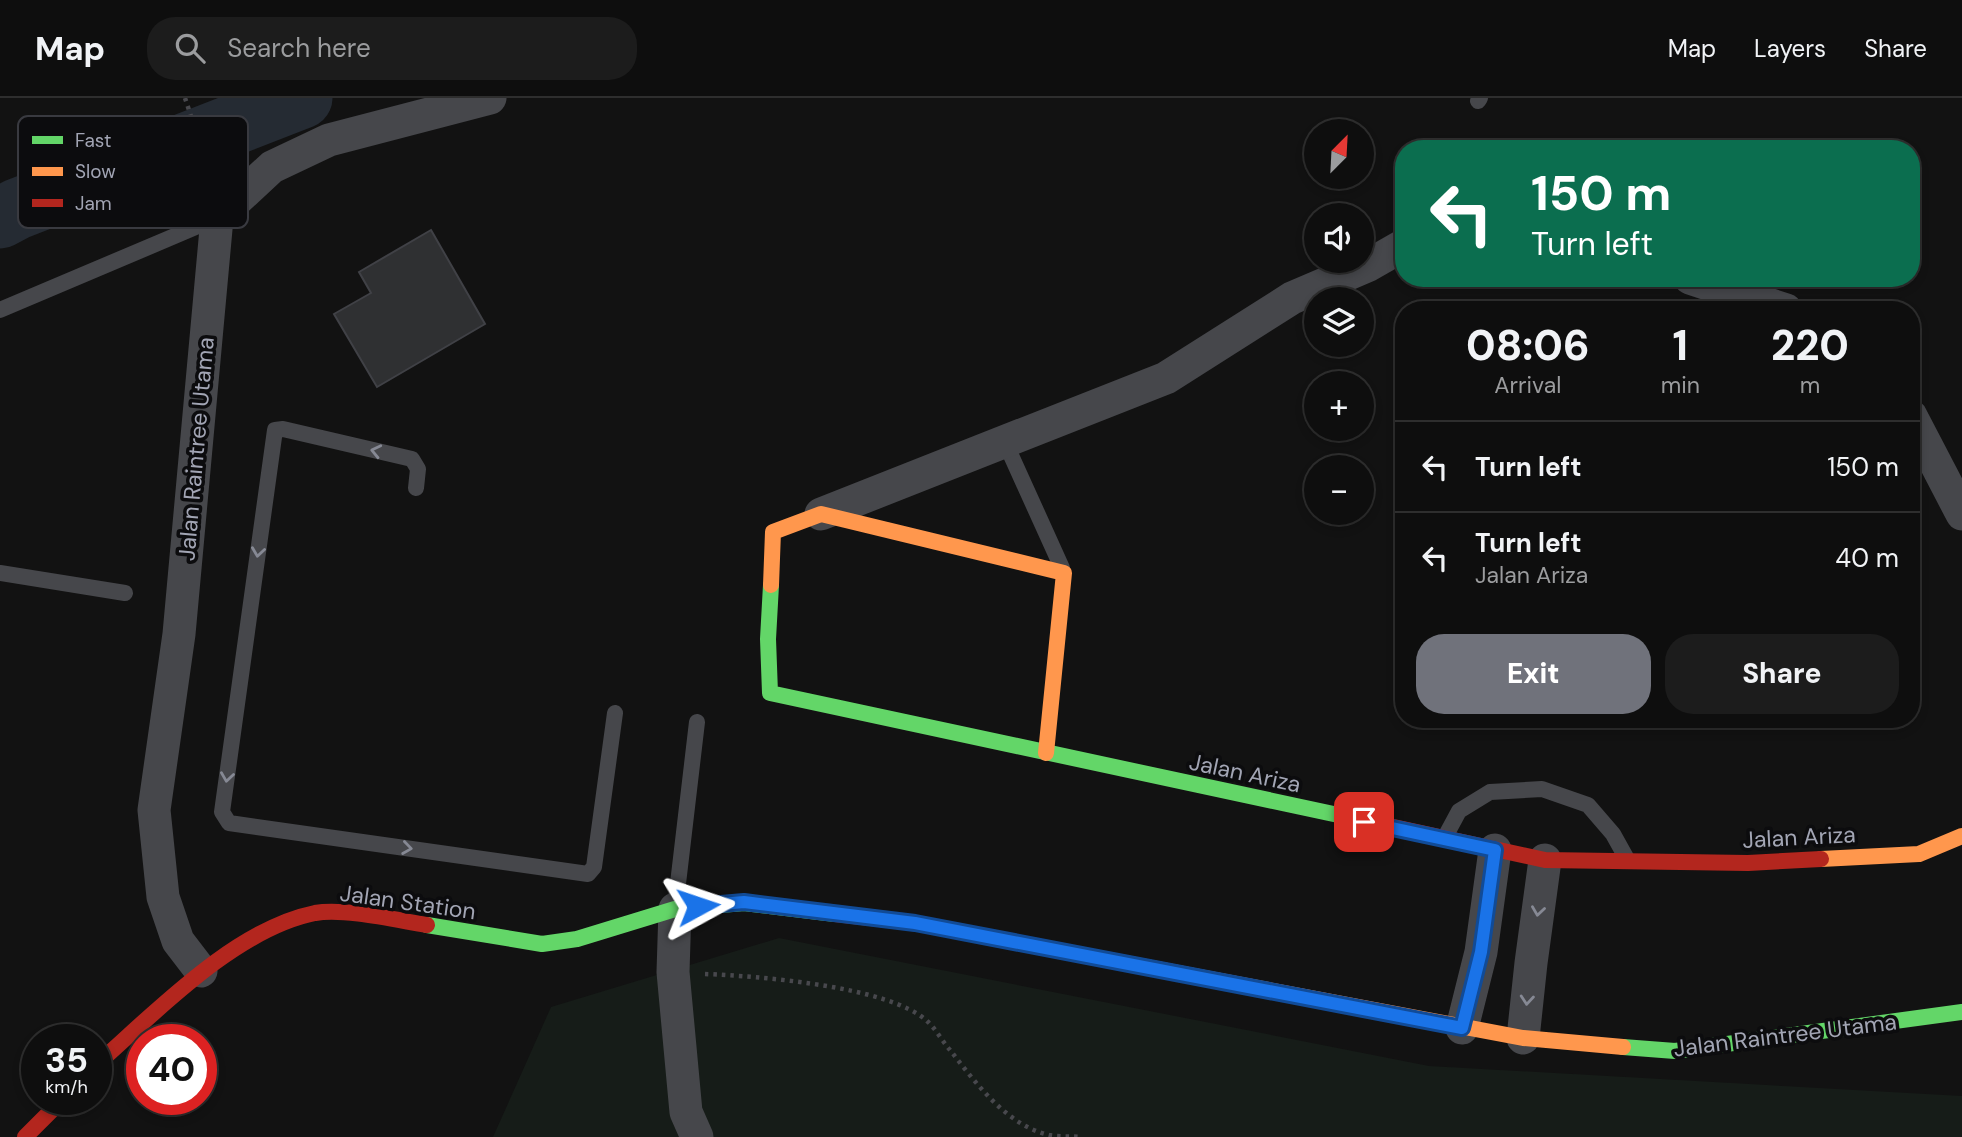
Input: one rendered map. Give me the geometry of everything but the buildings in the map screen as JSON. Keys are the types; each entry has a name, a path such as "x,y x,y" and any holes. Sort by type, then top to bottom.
{"street":[{"path":"248,189 272,167 329,140 490,98"},
{"name":"Jalan Raintree Utama","path":"201,971 178,942 163,897 155,810 179,634 216,228"},
{"path":"821,514 1166,378 1292,298 1395,251"},
{"path":"1717,287 1759,301"},
{"path":"1920,433 1962,514"},
{"path":"821,514 1064,573 1046,753"},
{"name":"Jalan Ariza","path":"821,514 773,533 768,639 770,693 1545,860 1748,863 1919,854 1962,836"},
{"path":"1462,1028 1481,952 1495,850"},
{"path":"1523,1038 1545,860"},
{"name":"Jalan Station","path":"112,1051 201,971 270,929 316,914 364,915 542,944 577,939 675,909 744,902 915,923 1462,1028"},
{"path":"675,909 673,972 686,1112 697,1137"},
{"name":"Jalan Raintree Utama","path":"1462,1028 1523,1038 1675,1052 1962,1012"},
{"path":"25,1137 47,1115"}],"lane":[{"path":"0,310 193,228"},
{"path":"416,488 418,469 412,459 283,429 275,430 222,812 229,823 588,874 594,867 615,713"},
{"path":"1005,442 1064,573"},
{"path":"0,573 125,593"},
{"path":"675,909 697,722"},
{"path":"1444,839 1459,811 1490,792 1542,789 1588,805 1613,834 1628,861"}],"path":[{"path":"184,98 190,116"},
{"path":"673,972 753,975 886,999 926,1020 995,1103 1020,1124 1049,1135 1081,1137"}],"shaded area":[{"path":"779,938 1429,1066 1962,1096 1962,1137 493,1137 551,1007"}],"waterway":[{"path":"248,119 302,98"},
{"path":"0,218 18,209"}],"traffic: fast":[{"path":"771,585 768,639 770,693 1357,819"},
{"path":"427,925 542,944 577,939 675,909 744,903 835,914"},
{"path":"1623,1047 1675,1051 1962,1012"}],"traffic: slow":[{"path":"771,585 773,532 821,514 1064,573 1046,753"},
{"path":"1821,859 1919,854 1962,836"},
{"path":"1083,955 1523,1038 1623,1047"}],"traffic: jam":[{"path":"1357,819 1545,860 1748,863 1821,859"},
{"path":"112,1051 170,998 226,954 285,922 315,913 341,912 427,925"},
{"path":"835,914 915,923 1083,955"},
{"path":"25,1137 47,1115"}],"route":[{"path":"698,906 744,902 915,923 1462,1028 1481,952 1495,850 1364,822"}]}
